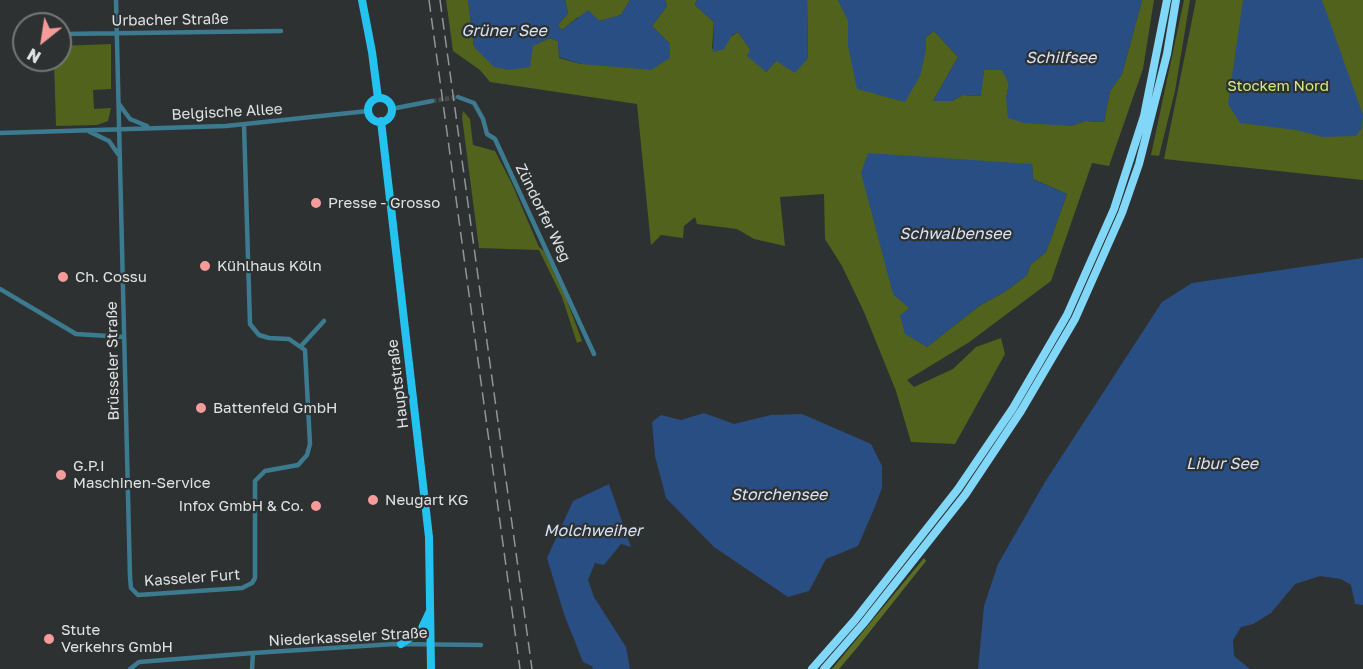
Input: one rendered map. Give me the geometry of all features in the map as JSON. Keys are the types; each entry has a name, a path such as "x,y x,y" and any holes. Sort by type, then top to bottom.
{"highway":[{"path":"812,669 855,620 958,489 1013,408 1067,315 1114,209 1141,126 1167,0"},
{"path":"824,669 863,624 964,495 1021,411 1075,319 1122,213 1138,164 1167,54 1176,0"}],"main road":[{"path":"362,0 378,98"},
{"path":"378,98 385,100 391,109 387,118 381,122 374,120 368,111 369,104 378,98"},
{"name":"Hauptstraße","path":"381,122 429,537 432,607 431,669"},
{"path":"401,644 421,630 432,607"}],"street":[{"name":"Brüsseler Straße","path":"116,0 130,577 133,592"},
{"name":"Urbacher Straße","path":"72,34 281,31"},
{"name":"Zündorfer Weg","path":"458,97 474,103 483,119 487,134 495,139 594,354"},
{"path":"391,109 432,101"},
{"path":"118,102 130,119 158,128"},
{"name":"Belgische Allee","path":"0,133 244,125 368,111"},
{"path":"244,125 250,324 255,332 264,337 289,339 302,345 324,321"},
{"path":"88,131 109,141 119,157"},
{"path":"0,289 76,334 88,337 124,337"},
{"name":"Kasseler Furt","path":"133,592 149,594 242,588 252,583 255,578 255,482 265,471 298,465 307,455 310,444 308,361 302,345"},
{"name":"Niederkasseler Straße","path":"130,669 139,663 253,653 401,644 481,645"},
{"name":"Niederkasseler Straße","path":"252,669 253,653"}],"green space":[{"path":"446,0 468,0 474,47 532,46 550,38 558,41 559,58 581,64 670,44 652,26 667,6 665,0 697,0 695,5 714,22 712,49 738,32 766,72 776,61 808,58 807,0 838,0 849,21 848,46 926,50 926,37 934,31 958,57 933,101 952,101 963,95 980,96 984,70 1003,70 1009,84 1006,98 1071,126 1085,121 1104,122 1110,91 1122,74 1142,0 1154,0 1143,69 1109,166 1092,163 1051,281 968,343 907,380 914,387 953,369 976,347 1001,338 1005,354 955,444 911,442 896,391 864,312 842,266 825,239 824,194 780,197 785,246 754,239 737,229 697,224 695,217 684,226 683,238 661,235 651,245 637,104 490,82 480,70 453,51","holes":["1032,164 1033,179 1067,194 1046,252 1030,265 1027,275 1006,291 979,306 927,347 900,316 910,308 893,294"]},
{"path":"565,0 630,0 621,15 600,21 578,17 562,30 558,25 568,13"},
{"path":"1184,0 1190,0 1175,91 1159,156 1151,155"},
{"name":"Stockem Nord","path":"1196,0 1363,0 1363,180 1164,159"},
{"path":"111,44 111,89 93,90 94,109 111,108 108,121 97,125 56,126 54,72 72,72 72,46"},
{"path":"463,111 470,119 473,145 495,151 539,247 544,251 566,298 582,341 577,343 562,297 539,250 479,248"},
{"path":"924,558 926,561 856,649 839,669 832,669"}],"water":[{"name":"Grüner See","path":"468,0 565,0 568,13 558,25 562,30 588,10 600,21 621,15 630,0 665,0 667,6 652,26 670,44 670,58 651,70 581,64 559,57 558,41 550,38 533,46 530,67 509,70 494,67 474,47"},
{"path":"697,0 807,0 808,58 795,73 776,61 766,72 747,56 750,49 738,32 732,35 724,49 713,52 714,22 695,5"},
{"name":"Schilfsee","path":"838,0 1142,0 1122,74 1110,91 1104,122 1085,121 1071,126 1024,123 1008,118 1006,98 1009,84 1002,70 984,70 981,96 963,95 952,101 933,101 958,57 934,31 926,37 926,50 920,76 905,102 857,89 848,46 848,21"},
{"path":"1243,0 1322,0 1363,115 1362,128 1356,136 1323,137 1296,130 1240,123 1228,104"},
{"name":"Schwalbensee","path":"868,153 1032,164 1033,179 1067,194 1046,252 1030,265 1027,275 1006,291 979,306 927,347 905,334 900,316 909,308 893,294 861,173"},
{"name":"Libur See","path":"1363,258 1363,605 1355,604 1351,585 1341,579 1320,576 1295,584 1271,613 1253,624 1241,627 1233,640 1234,656 1250,669 978,669 984,606 998,564 1045,482 1162,302 1192,283"},
{"name":"Storchensee","path":"704,413 734,424 771,415 802,414 871,444 882,466 882,488 874,509 858,546 826,559 809,591 788,597 714,547 666,498 655,456 652,422 661,415 681,420"},
{"name":"Molchweiher","path":"609,484 631,547 621,544 604,565 595,563 588,580 594,597 626,647 630,669 593,669 592,666 583,662 564,614 547,558 573,501"}],"tunnel":[{"path":"432,101 458,97"}],"railway":[{"path":"429,0 520,669"},
{"path":"440,0 532,669"}],"place":[{"name":"Presse - Grosso","path":"316,203"},
{"name":"Kühlhaus Köln","path":"205,266"},
{"name":"Ch. Cossu","path":"63,277"},
{"name":"Battenfeld GmbH","path":"201,408"},
{"name":"G.P.I Maschinen-Service","path":"61,475"},
{"name":"Neugart KG","path":"373,500"},
{"name":"Infox GmbH & Co.","path":"316,506"},
{"name":"Stute Verkehrs GmbH","path":"49,639"}]}
